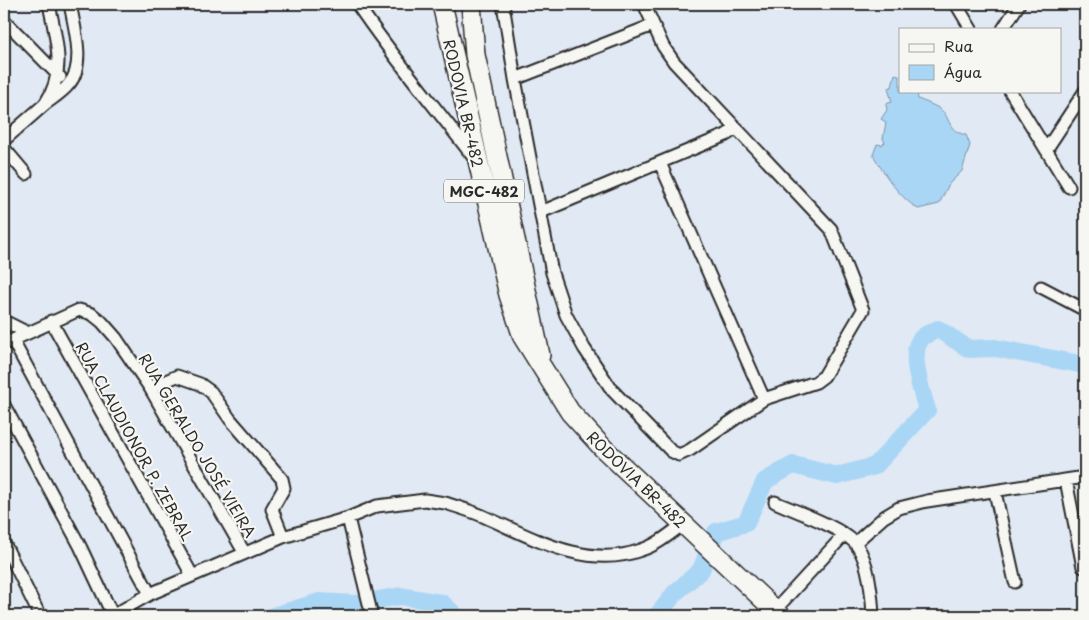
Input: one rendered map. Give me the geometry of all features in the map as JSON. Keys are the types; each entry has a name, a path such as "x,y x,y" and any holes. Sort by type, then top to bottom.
{"highway":[{"name":"RODOVIA BR-482","path":"442,4 509,295 523,338 570,412 603,448 689,530"},
{"name":"RODOVIA BR-482","path":"471,4 476,55 544,371"},
{"name":"MGC-482","path":"689,530 778,613"}],"street":[{"path":"45,104 55,89 58,76 58,56 49,4"},
{"path":"4,140 70,83 77,65 78,51 70,4"},
{"path":"357,4 386,47 431,101 478,164"},
{"path":"503,4 514,79 552,273 566,315 584,348 612,390 671,451 679,455 690,450 764,399 816,382 824,376 863,310 831,229 674,62 644,4"},
{"path":"956,4 970,28"},
{"path":"1003,28 1019,4"},
{"path":"4,20 58,76 70,83"},
{"path":"514,79 654,26"},
{"path":"1046,150 1085,91"},
{"path":"1011,92 1069,187"},
{"path":"540,212 726,135 737,128"},
{"path":"4,148 26,174"},
{"path":"660,163 764,399"},
{"path":"1042,287 1085,310"},
{"name":"RUA GERALDO JOSÉ VIEIRA","path":"8,343 51,321 79,310 92,314 116,338 150,388 244,552"},
{"path":"4,321 28,333"},
{"name":"RUA CLAUDIONOR P. ZEBRAL","path":"51,321 192,575"},
{"path":"8,343 150,594"},
{"path":"150,388 170,378 183,377 200,384 211,392 230,419 282,479 284,488 272,509 283,537"},
{"path":"4,405 80,546 113,616 150,594 244,552 283,537 348,518 377,506 425,500 445,503 564,550 593,557 619,556 640,551 689,530"},
{"path":"855,543 884,517 899,508 1085,477"},
{"path":"1066,480 1083,567"},
{"path":"995,492 1016,582"},
{"path":"775,502 844,535 855,543 865,564 870,584 873,616"},
{"path":"348,518 371,613"},
{"path":"778,613 844,535"},
{"path":"4,543 40,616"}],"water":[{"path":"895,74 899,76 899,92 917,92 918,99 940,109 955,131 966,135 970,145 962,171 949,184 939,204 918,209 911,204 892,185 873,155 877,144 882,145 885,142 883,139 886,122 881,119 887,110 886,104 892,102 888,88 892,87"}],"waterway":[{"path":"657,616 675,593 701,570 716,532 746,523 765,481 793,465 837,476 875,466 927,410 919,382 916,360 916,351 919,342 924,336 938,329 969,349 995,348 1085,365"},
{"path":"273,616 319,602 355,604 401,596 442,603 456,616"}]}
